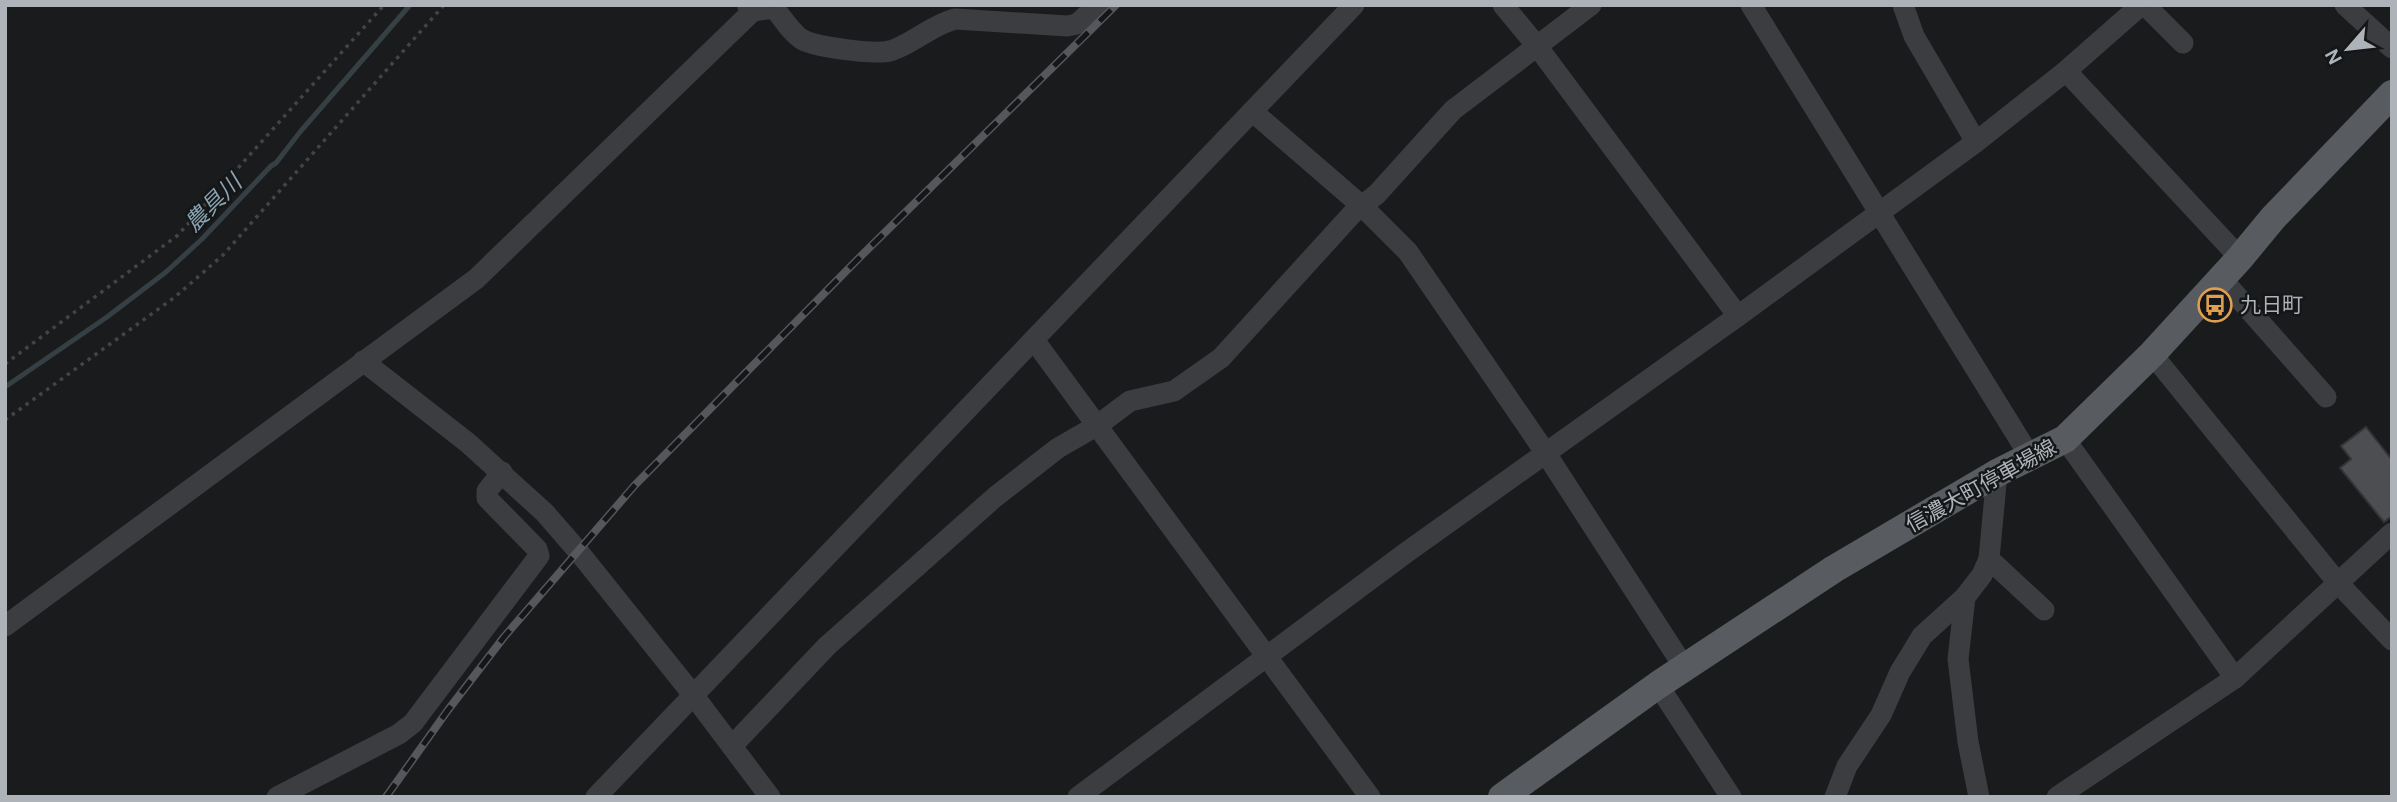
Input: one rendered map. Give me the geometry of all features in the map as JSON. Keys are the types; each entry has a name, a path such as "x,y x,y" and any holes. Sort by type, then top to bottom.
{"main road":[{"name":"信濃大町停車場線","path":"1502,797 1658,685 1834,569 1997,473 2065,439 2152,354 2273,218 2392,94"}],"street":[{"path":"5,626 476,279 753,7 774,8 800,39 824,47 884,53 895,50 943,22 955,19 1067,26 1077,24 1098,5"},
{"path":"596,797 1354,5"},
{"path":"1503,5 1537,46 1738,316"},
{"path":"732,746 827,646 995,497 1058,448 1098,425 1130,401 1174,391 1221,358 1353,213 1363,207 1453,110 1591,5"},
{"path":"1751,5 2029,456"},
{"path":"1903,5 1914,36 1976,142"},
{"path":"2345,5 2392,48"},
{"path":"1078,797 1265,655 1976,142 2066,71 2136,7 2183,43"},
{"path":"2066,71 2231,268 2326,397"},
{"path":"1252,111 1363,207 1408,253 1545,452 1685,667"},
{"path":"1034,340 1370,797"},
{"path":"2152,354 2337,583 2392,640"},
{"path":"363,361 468,443 545,513 694,696 770,797"},
{"path":"2065,439 2235,678"},
{"path":"277,797 399,734 413,723 539,556 537,549 487,498 487,491 502,472"},
{"path":"1835,797 1847,766 1881,715 1900,671 1922,636 1965,597 1982,575 1989,559 1997,473"},
{"path":"2057,797 2235,678 2392,533"},
{"path":"1989,559 2045,610"},
{"path":"1965,597 1958,659 1968,742 1979,797"},
{"path":"1658,685 1731,797"}],"path":[{"path":"5,364 178,236 384,5"},
{"path":"5,420 175,298 223,255 444,5"}],"building":[{"path":"2366,427 2392,460 2392,516 2384,522 2340,468 2351,459 2341,446"}],"waterway":[{"name":"農具川","path":"5,387 107,317 166,272 202,239 276,163 410,5"}],"railway":[{"path":"386,797 504,637 635,485 862,255 1116,5"}],"place":[{"name":"九日町","path":"2215,305"}]}
